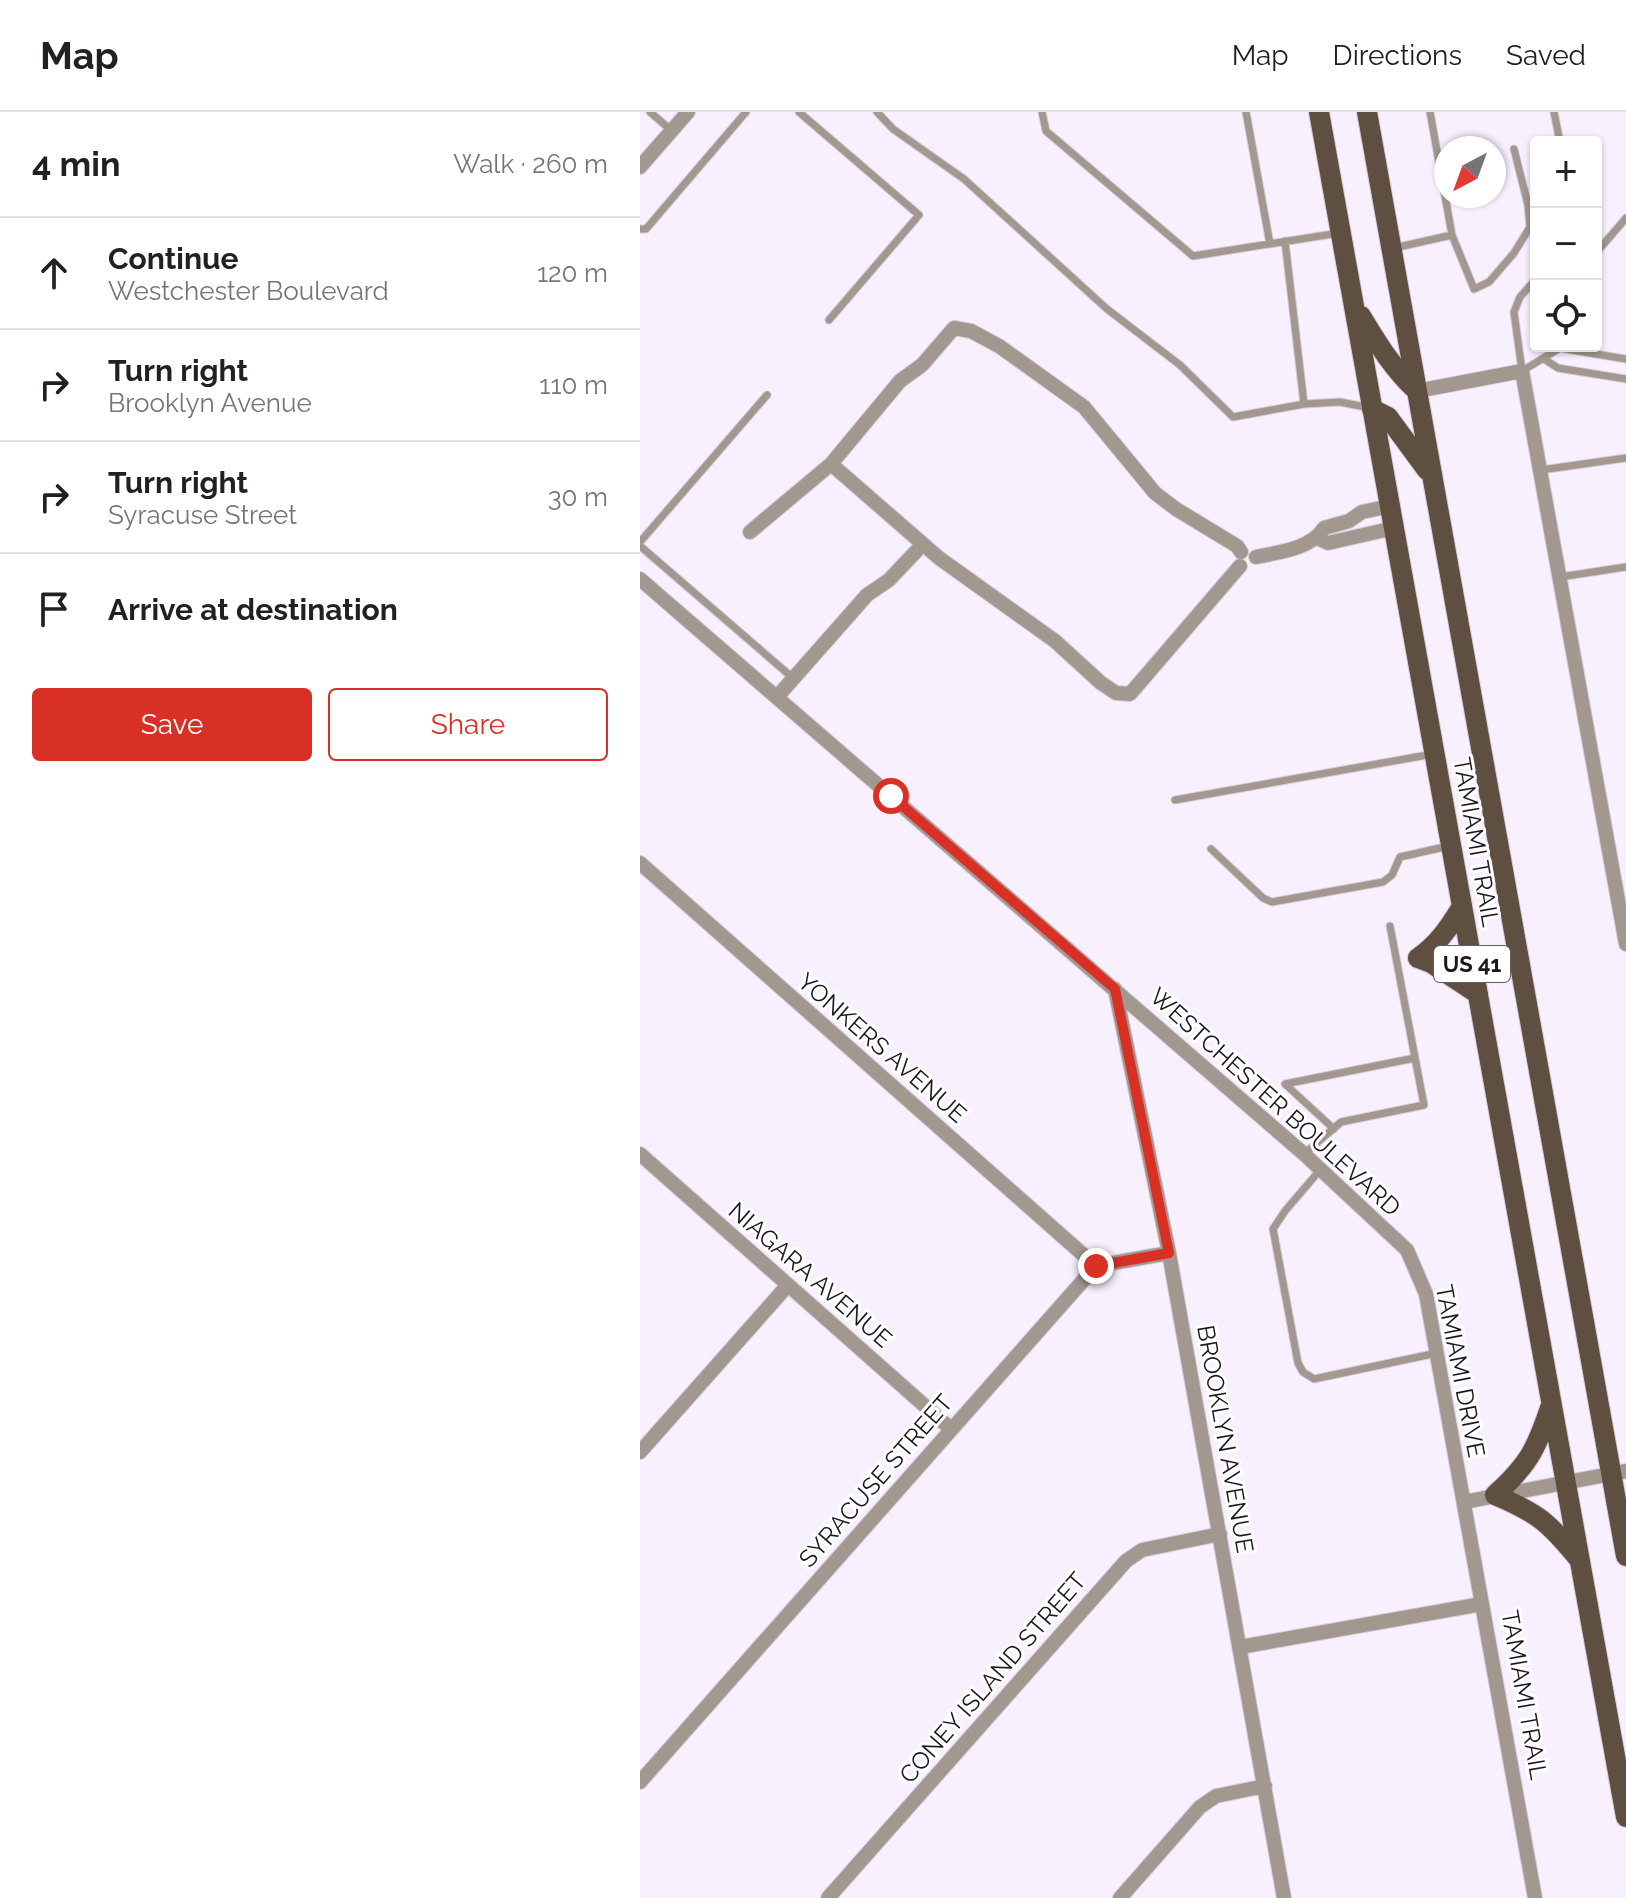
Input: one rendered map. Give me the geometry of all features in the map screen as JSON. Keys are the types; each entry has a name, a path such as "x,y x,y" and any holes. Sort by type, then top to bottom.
{"main road":[{"name":"TAMIAMI TRAIL","path":"1319,112 1626,1817"},
{"name":"TAMIAMI TRAIL","path":"1367,112 1619,1472 1626,1556"},
{"path":"1353,302 1384,354 1417,391"},
{"path":"1372,409 1388,417 1401,431 1433,480"},
{"path":"1461,908 1449,929 1418,958 1443,970 1478,994"},
{"path":"1552,1404 1537,1446 1522,1470 1495,1495 1527,1508 1551,1526 1580,1559"}],"street":[{"path":"640,167 688,112"},
{"path":"750,532 831,464 900,381 922,365 954,328 971,331 999,346 1084,407 1155,493 1237,546 1240,559"},
{"path":"1417,391 1522,371 1626,944"},
{"path":"831,464 923,544 1055,641 1116,693 1130,694 1240,559 1250,551 1256,557 1289,549 1317,538 1324,528 1349,521 1362,512 1390,506"},
{"path":"1317,538 1328,543 1394,528"},
{"path":"777,697 867,595 889,580 923,544"},
{"name":"WESTCHESTER BOULEVARD","path":"640,579 1304,1154 1407,1250"},
{"name":"YONKERS AVENUE","path":"640,863 1096,1266"},
{"name":"BROOKLYN AVENUE","path":"1115,989 1169,1253 1284,1898"},
{"name":"NIAGARA AVENUE","path":"640,1154 951,1429"},
{"name":"TAMIAMI DRIVE","path":"1407,1250 1426,1294 1464,1502"},
{"path":"1096,1266 1169,1253"},
{"name":"SYRACUSE STREET","path":"640,1782 1096,1266"},
{"path":"641,1449 788,1285"},
{"path":"1464,1502 1619,1472"},
{"name":"TAMIAMI TRAIL","path":"1464,1502 1535,1898"},
{"name":"CONEY ISLAND STREET","path":"828,1898 1126,1561 1142,1550 1220,1534"},
{"path":"1240,1647 1482,1604"},
{"path":"1120,1898 1200,1807 1216,1796 1265,1786"}],"lane":[{"path":"650,112 672,131"},
{"path":"640,229 646,229 746,112"},
{"path":"799,112 919,215 829,320"},
{"path":"877,112 893,129 964,179 1107,309 1180,365 1233,417 1304,404 1340,402 1372,409"},
{"path":"1042,112 1046,131 1193,256 1341,232"},
{"path":"1246,112 1270,244"},
{"path":"1430,112 1452,235 1474,289 1489,282 1514,253 1530,227 1528,205 1514,149"},
{"path":"1554,112 1559,136"},
{"path":"1602,246 1626,218"},
{"path":"1391,248 1452,235"},
{"path":"1285,241 1304,404"},
{"path":"1535,280 1520,297 1514,312 1522,371 1560,348 1626,359"},
{"path":"1544,359 1558,368 1626,379"},
{"path":"767,395 640,544 793,678"},
{"path":"1540,470 1626,458"},
{"path":"1560,577 1626,567"},
{"path":"1175,800 1435,754"},
{"path":"1211,849 1263,898 1272,902 1383,882 1392,875 1400,857 1451,846"},
{"path":"1304,1154 1341,1122 1424,1105 1390,926"},
{"path":"1397,962 1418,958"},
{"path":"1334,1129 1285,1084 1415,1058"},
{"path":"1320,1170 1273,1229 1298,1363 1303,1372 1314,1379 1437,1353"}],"route":[{"path":"891,796 1115,989 1169,1253 1096,1266"}]}
